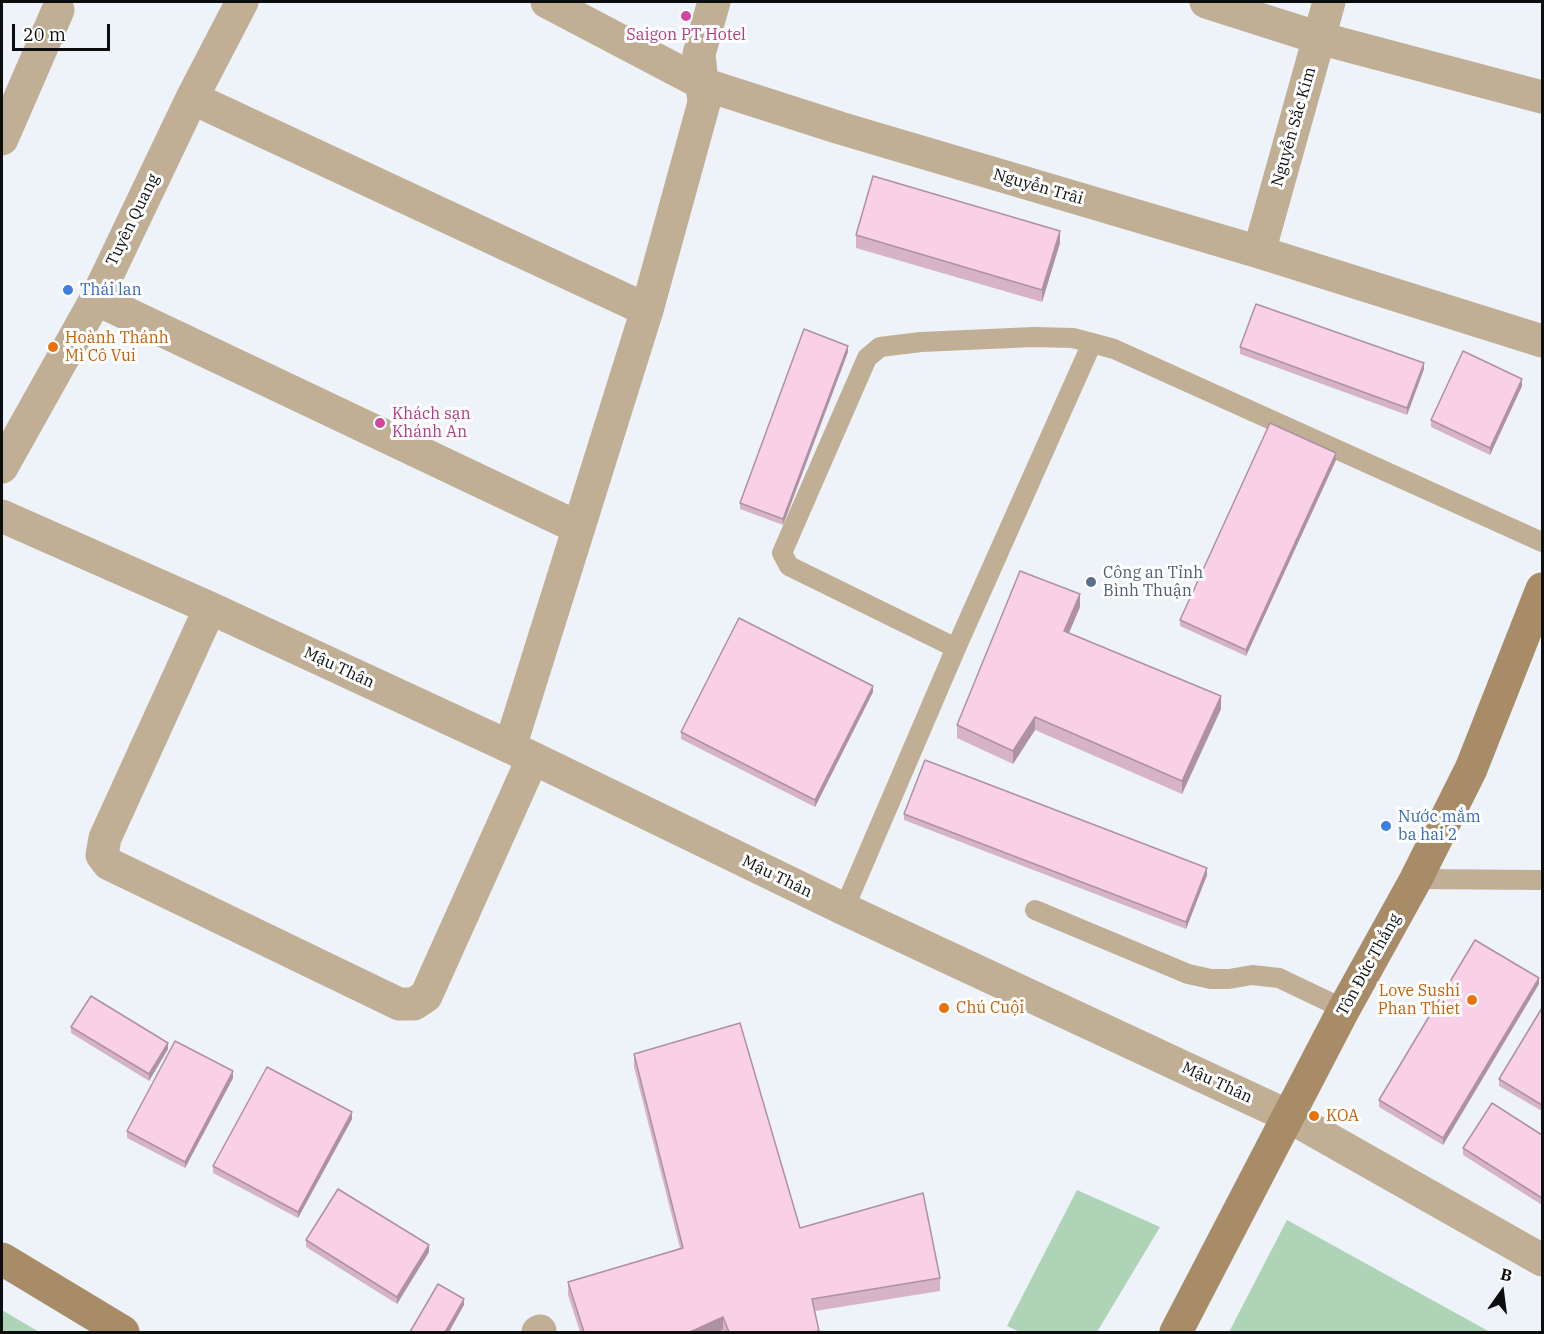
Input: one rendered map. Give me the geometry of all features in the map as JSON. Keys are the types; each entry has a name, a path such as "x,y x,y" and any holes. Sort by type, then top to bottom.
{"street":[{"name":"Tuyên Quang","path":"2,467 96,299 192,98 242,2"},
{"name":"Nguyễn Trãi","path":"547,2 704,84 851,132 1259,252 1542,341"},
{"path":"210,608 105,838 102,855 109,864 399,1004 414,1004 426,996 521,754 579,528 647,310 704,103 704,84 699,54 714,2"},
{"path":"1206,2 1319,38 1542,97"},
{"name":"Nguyễn Sắc Kim","path":"1259,252 1329,2"},
{"path":"2,139 58,10"},
{"path":"192,98 647,310"},
{"path":"96,299 579,528"},
{"name":"Mậu Thân","path":"2,516 210,608 844,909 1288,1116 1542,1260"},
{"name":"Tôn Đức Thắng","path":"1176,1332 1344,1009 1416,879 1471,769 1542,589"},
{"path":"2,1259 123,1332"}],"lane":[{"path":"956,648 789,566 782,553 867,358 880,346 1034,337 1073,338 1114,349 1542,542"},
{"path":"844,909 956,648 1092,343"},
{"path":"1416,879 1542,880"},
{"path":"1035,910 1188,974 1211,979 1252,975 1278,978 1344,1009"}],"green space":[{"path":"1077,1190 1160,1227 1097,1332 1020,1332 1007,1326"},
{"path":"1287,1220 1490,1332 1229,1332"},
{"path":"2,1310 39,1332 2,1332"}],"building":[{"path":"873,176 1060,231 1042,290 856,235"},
{"path":"1256,304 1424,363 1407,408 1240,347"},
{"path":"804,329 848,346 783,519 740,503"},
{"path":"1463,351 1522,379 1490,448 1431,420"},
{"path":"1270,423 1336,453 1246,650 1180,620"},
{"path":"1020,571 1080,594 1064,631 1221,696 1182,781 1035,717 1013,751 957,725"},
{"path":"739,618 873,686 815,800 681,732"},
{"path":"925,760 1207,868 1186,922 904,814"},
{"path":"1475,940 1539,978 1443,1138 1379,1100"},
{"path":"91,996 168,1043 149,1074 71,1027"},
{"path":"1542,1008 1542,1105 1499,1079"},
{"path":"740,1023 800,1228 923,1193 940,1278 812,1299 819,1331 729,1332 723,1317 690,1332 584,1332 568,1282 683,1248 634,1054"},
{"path":"175,1041 233,1071 185,1162 127,1131"},
{"path":"267,1067 352,1112 298,1212 213,1166"},
{"path":"1492,1103 1542,1135 1542,1198 1463,1148"},
{"path":"338,1189 429,1245 397,1297 306,1240"},
{"path":"438,1284 464,1299 445,1332 410,1332"}],"place":[{"name":"Saigon PT Hotel","path":"686,16"},
{"name":"Thái lan","path":"68,290"},
{"name":"Hoành Thánh Mì Cô Vui","path":"53,347"},
{"name":"Khách sạn Khánh An","path":"380,423"},
{"name":"Công an Tỉnh Bình Thuận","path":"1091,582"},
{"name":"Nước mắm ba hai 2","path":"1386,826"},
{"name":"Love Sushi Phan Thiet","path":"1472,1000"},
{"name":"Chú Cuội","path":"944,1008"},
{"name":"KOA","path":"1314,1116"}]}
